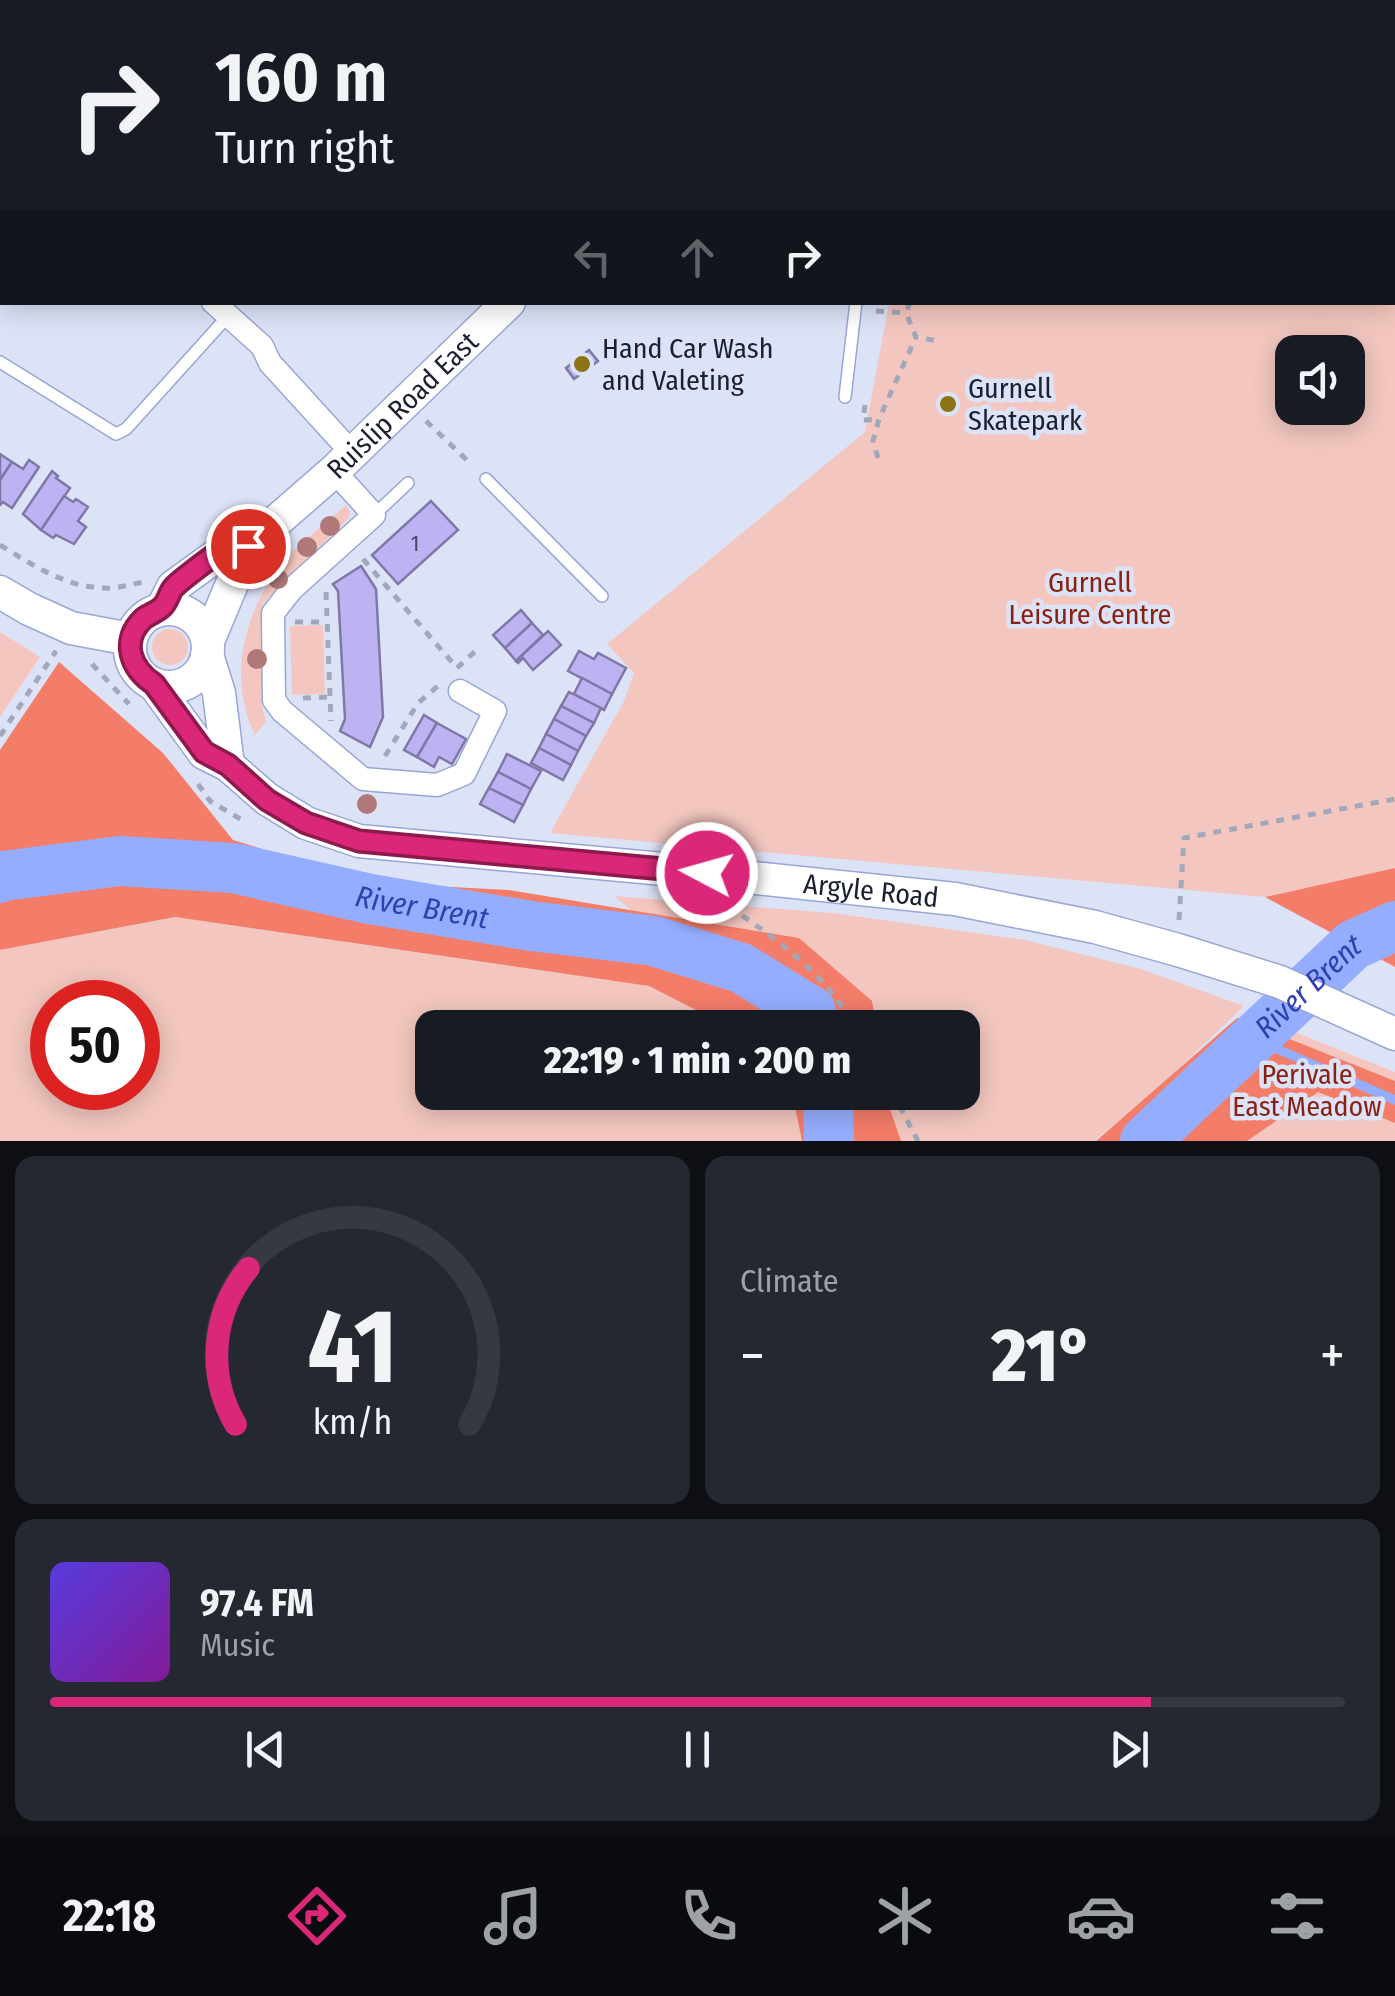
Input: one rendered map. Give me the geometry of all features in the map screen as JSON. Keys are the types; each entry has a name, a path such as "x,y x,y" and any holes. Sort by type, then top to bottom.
{"main road":[{"name":"Ruislip Road East","path":"208,648 248,546 344,462 506,305"},
{"name":"Ruislip Road East","path":"162,609 174,588 224,550 248,546"},
{"path":"0,592 72,628 130,639"},
{"path":"208,648 202,668 194,678 168,687 142,677 134,666 130,639 138,623 162,609 176,609 195,618 204,628 219,694 228,765"},
{"name":"Argyle Road","path":"154,684 204,752 228,765 267,800 306,823 359,841 954,898 1095,927 1178,950 1280,982 1395,1034"}],"street":[{"path":"221,309 262,346 344,462 374,514 292,589 272,613 274,700 363,779 438,784 464,774 495,711 454,676"}],"lane":[{"path":"845,397 856,305"},
{"path":"0,362 116,434 126,430 221,309"},
{"path":"486,478 602,596"},
{"path":"374,514 408,483"}],"path":[{"path":"878,458 872,441 916,337 906,313 909,305"},
{"path":"876,310 906,313"},
{"path":"916,337 938,340"},
{"path":"424,419 486,478"},
{"path":"863,420 879,419"},
{"path":"346,540 454,676"},
{"path":"0,546 50,575 46,582"},
{"path":"325,559 332,754"},
{"path":"36,576 40,568"},
{"path":"0,736 60,644"},
{"path":"370,780 418,703 454,676 480,647"},
{"path":"1179,928 1184,838 1395,799"},
{"path":"718,900 778,940 846,1010"},
{"path":"902,1110 918,1141"}],"green space":[{"name":"Gurnell Leisure Centre","path":"889,305 1395,305 1395,868 1265,897 550,833 624,701 634,673 607,644 865,432"},
{"path":"346,505 349,518 262,604 262,706 266,722 255,735 242,691 241,669 249,624 282,564"},
{"path":"323,625 325,694 292,695 290,626"},
{"path":"170,629 183,634 188,647 183,660 170,665 157,660 152,647 157,634"},
{"path":"0,632 40,657 0,717"},
{"path":"59,662 163,753 233,840 373,883 509,890 799,938 872,1001 874,1010 696,1010 649,986 175,917 0,950 0,750"},
{"path":"1395,868 1395,967 1265,897"},
{"path":"614,896 833,913 1025,940 1141,969 1244,1006 1151,1095 1094,1141 871,1141 870,1110 980,1110 980,1010 811,1010 646,922"},
{"path":"175,917 649,986 696,1010 415,1010 415,1110 796,1110 802,1141 0,1141 0,950"},
{"path":"1237,1018 1395,1081 1395,1123 1318,1092 1247,1141 1096,1141"},
{"name":"Perivale East Meadow","path":"1290,1030 1395,1072 1395,1141 1190,1141 1227,1107"},
{"path":"796,1110 890,1110 901,1141 802,1141"}],"building":[{"name":"Hand Car Wash and Valeting","path":"589,350 598,361 574,379 566,368"},
{"path":"0,454 12,462 0,480"},
{"path":"29,460 39,467 12,508 3,502 0,505 0,480 12,462 23,469"},
{"path":"52,471 70,488 41,530 23,514"},
{"path":"64,496 88,507 78,521 86,527 74,544 41,530"},
{"path":"431,501 458,530 398,584 372,555"},
{"path":"361,566 376,589 383,717 370,747 340,731 345,719 338,591 333,584"},
{"path":"521,610 532,623 505,648 493,635"},
{"path":"532,623 543,635 516,661 505,648"},
{"path":"548,631 561,645 533,670 523,658 516,661"},
{"path":"579,651 594,659 598,653 626,668 612,694 568,671"},
{"path":"582,678 612,694 604,710 574,694"},
{"path":"569,692 601,708 594,723 561,706"},
{"path":"561,706 594,723 586,736 554,719"},
{"path":"424,715 437,723 417,757 404,750"},
{"path":"554,719 586,736 578,751 546,734"},
{"path":"437,723 466,739 452,764 439,757 434,767 417,757"},
{"path":"546,734 578,751 571,765 539,748"},
{"path":"539,748 571,765 563,780 531,763"},
{"path":"507,754 541,771 531,789 498,772"},
{"path":"498,772 531,789 523,805 489,788"},
{"path":"489,788 523,805 514,822 480,804"}],"waterway":[{"name":"River Brent","path":"0,878 120,861 233,868 370,899 531,926 654,941 741,968 809,1010"},
{"name":"River Brent","path":"1145,1141 1353,945 1395,926"},
{"path":"1254,1039 1395,1100"},
{"name":"River Brent","path":"828,1110 829,1141"}],"place":[{"name":"Hand Car Wash and Valeting","path":"582,364"},
{"name":"Gurnell Skatepark","path":"948,404"}],"route":[{"path":"248,546 224,550 174,588 162,609 138,623 130,639 130,653 142,677 154,684 204,752 228,765 267,800 306,823 359,841 707,873"}]}
